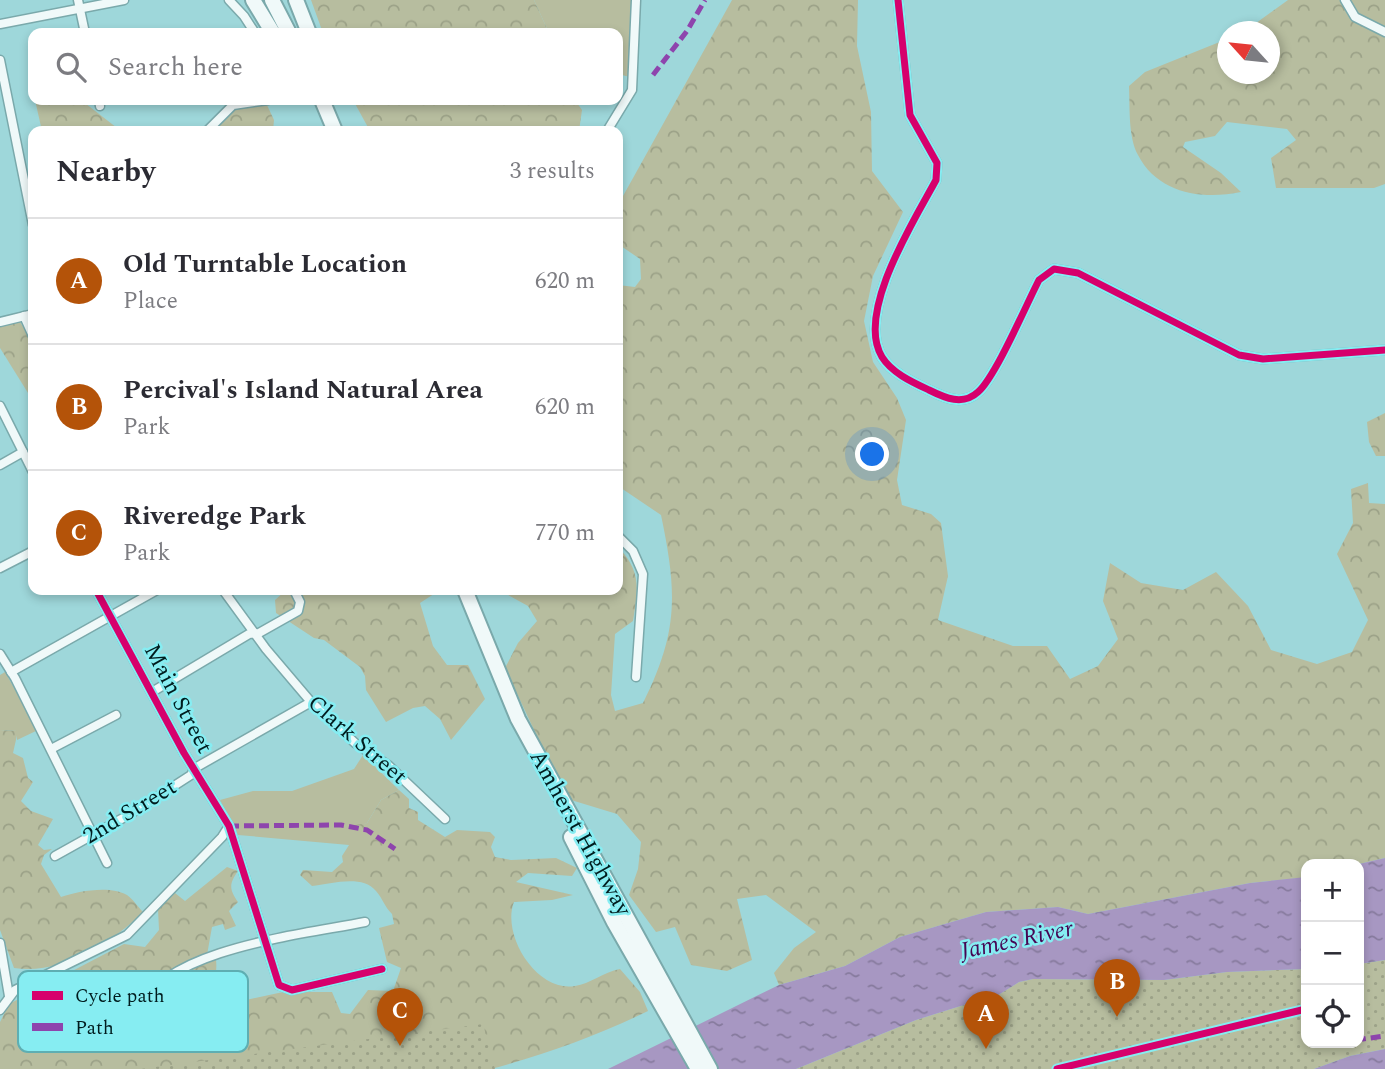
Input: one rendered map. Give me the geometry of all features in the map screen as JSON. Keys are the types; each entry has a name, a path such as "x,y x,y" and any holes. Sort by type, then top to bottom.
{"highway":[{"path":"253,0 271,28"},
{"path":"260,0 276,28"},
{"path":"272,0 286,28"},
{"path":"296,0 307,28"},
{"path":"314,105 323,126"},
{"path":"324,105 333,126"},
{"path":"333,105 340,126"},
{"name":"Amherst Highway","path":"456,595 509,719 614,922 710,1069"},
{"name":"Amherst Highway","path":"467,595 517,719 657,985 698,1069"}],"street":[{"path":"0,24 79,4 124,0"},
{"path":"229,0 252,28"},
{"path":"610,126 632,90 636,0"},
{"path":"898,0 910,115 938,169 936,180 894,254 885,281 877,344 883,360 898,374 952,399 965,400 976,394 1039,280 1048,272 1061,269 1090,279 1239,355 1263,359 1385,350"},
{"path":"1345,0 1355,17 1385,32"},
{"path":"79,4 84,28"},
{"path":"0,60 5,104 28,203"},
{"path":"211,126 232,105"},
{"path":"0,322 28,315"},
{"path":"24,316 28,325"},
{"path":"0,406 28,462"},
{"path":"0,465 23,452"},
{"path":"623,541 633,551 643,574 636,677"},
{"path":"0,569 28,554"},
{"name":"Main Street","path":"99,595 194,770 229,826 267,943 276,981 283,988 292,990 382,969"},
{"path":"11,672 148,595"},
{"name":"Clark Street","path":"227,595 311,702 355,743 388,765 445,819"},
{"path":"152,692 249,634 255,634 298,611 300,602 296,595"},
{"path":"0,654 51,749 107,863"},
{"name":"2nd Street","path":"55,856 143,807 194,770 311,702"},
{"path":"51,749 116,715"},
{"path":"57,971 127,935 222,837 229,826"},
{"path":"181,971 204,959 365,922"},
{"path":"0,943 9,996"},
{"path":"0,1010 9,996 18,991"}],"green space":[{"path":"311,0 534,0 547,28 321,28"},
{"path":"534,0 631,0 630,77 623,75 623,28 547,28"},
{"path":"732,0 858,0 857,46 871,112 872,171 903,212 873,276 864,321 873,362 897,398 906,420 897,480 902,505 931,514 941,523 948,576 938,620 1013,646 1047,646 1070,679 1098,666 1118,639 1103,601 1110,563 1141,583 1183,590 1216,572 1248,606 1271,650 1317,664 1352,652 1368,620 1337,554 1353,523 1351,489 1368,483 1369,503 1385,504 1385,858 1364,863 1364,859 1301,859 1301,878 1250,883 1088,914 1058,907 986,912 900,937 845,966 779,985 774,973 794,948 816,932 766,895 737,899 752,960 727,971 691,965 675,927 656,932 629,895 638,869 641,842 617,814 571,800 549,762 505,668 518,643 537,621 528,606 508,595 623,595 623,553 635,573 637,591 633,621 615,634 611,695 615,711 643,703 663,654 672,611 672,589 661,515 623,489 623,286 635,287 641,279 640,259 623,247 623,196"},
{"path":"1288,0 1385,0 1385,184 1374,188 1276,188 1271,158 1296,140 1287,129 1227,122 1215,136 1185,142 1183,147 1221,173 1241,192 1212,195 1183,191 1169,186 1147,168 1138,155 1133,140 1129,86 1145,72 1217,43 1217,84 1280,84 1280,21 1259,21"},
{"path":"36,105 87,105 115,126 41,126"},
{"path":"267,105 274,120 273,126 219,126 233,110"},
{"path":"356,105 578,105 582,110 580,126 367,126"},
{"path":"20,322 28,334 28,393 0,348 0,326"},
{"path":"1385,413 1385,456 1376,456 1369,442 1367,422"},
{"path":"280,595 432,595 420,603 433,646 447,665 468,665 485,699 451,740 440,719 425,706 413,708 386,722 366,690 365,676 360,667 324,640 314,638 276,613 275,600"},
{"path":"5,672 38,730 17,740 17,731 0,730 0,675"},
{"path":"0,730 18,731 13,753 23,758 28,778 33,782 21,801 31,811 53,819 38,845 44,850 52,849 44,855 41,864 61,897 85,891 112,890 127,895 143,912 101,946 67,962 49,967 14,968 0,930"},
{"path":"363,755 399,790 381,800 367,823 359,826 349,845 238,835 220,800 253,791 292,791 354,769"},
{"path":"399,790 409,799 409,808 418,812 418,820 445,837 457,830 490,832 495,837 491,847 495,857 511,860 556,858 577,868 572,876 528,873 516,882 573,895 552,900 514,902 511,915 518,945 525,959 536,971 561,986 581,985 620,969 640,992 648,1011 571,1044 491,1069 0,1069 0,1022 9,1004 18,999 18,1052 248,1052 248,1000 283,992 332,992 341,1013 350,1014 368,990 393,991 401,968 387,962 379,928 394,924 392,914 376,891 355,881 312,886 300,875 303,870 332,872 343,862 342,856 349,845 345,827 367,823 381,800"},
{"path":"227,867 238,871 231,887 238,902 229,911 236,926 225,930 223,924 212,927 207,955 176,971 72,971 124,944 145,947 159,930 158,909 175,893 185,901"},
{"path":"216,960 216,971 185,971"},
{"path":"1385,960 1385,1049 1350,1056 1314,1069 796,1069 916,1020 967,1004 987,1002 1019,982 1033,979 1164,980 1227,972 1301,969 1301,1048 1364,1048 1364,963"},
{"path":"483,1024 495,1069 140,1069"}],"water":[{"path":"1385,858 1385,960 1364,963 1364,922 1364,863"},
{"name":"James River","path":"1301,878 1301,969 1227,972 1164,980 1033,979 1019,982 987,1002 967,1004 916,1020 796,1069 608,1069 779,985 845,966 900,937 986,912 1058,907 1088,914 1250,883"},
{"path":"1385,1049 1385,1069 1314,1069 1350,1056"}],"marked path":[{"path":"653,75 687,31 705,0"},
{"path":"229,826 341,825 367,830 395,849"},
{"path":"1364,1039 1385,1036"}],"cycle path":[{"path":"898,0 910,115 937,163 936,180 891,267 876,316 876,338 882,357 897,372 948,398 960,400 972,396 985,384 993,371 1039,280 1054,269 1078,273 1239,355 1263,359 1385,350"},
{"path":"99,595 184,753 229,826 279,985 292,990 382,969"},
{"path":"1057,1069 1301,1010"}],"place":[{"name":"Percival's Island Natural Area","path":"1117,1017"},
{"name":"Riveredge Park","path":"400,1046"},
{"name":"Old Turntable Location","path":"986,1049"}]}
